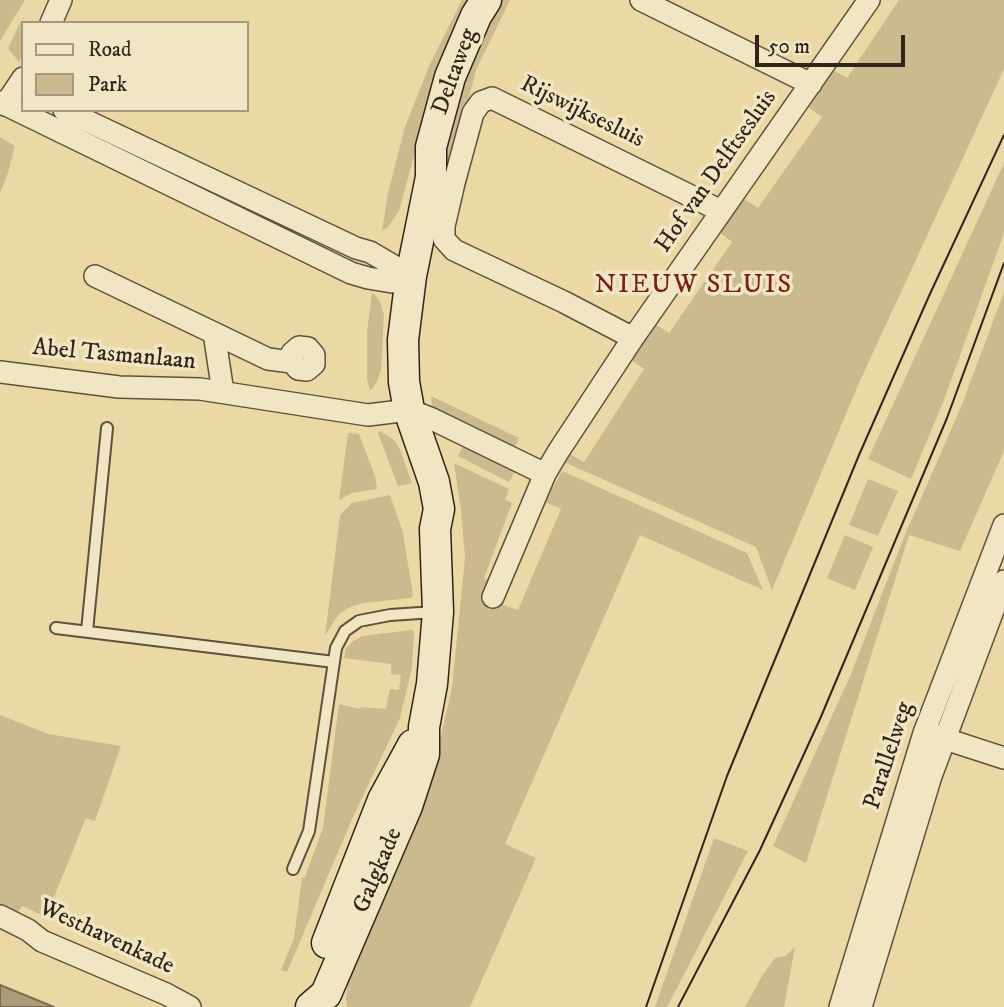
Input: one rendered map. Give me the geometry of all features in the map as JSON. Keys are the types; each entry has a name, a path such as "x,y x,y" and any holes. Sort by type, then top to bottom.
{"main road":[{"name":"Deltaweg","path":"399,274 431,177 431,147 450,77 476,16 486,0"},
{"name":"Galgkade","path":"311,1007 326,994 407,806 424,754 424,727 432,684 438,612 435,529 439,509 434,482 402,411 399,274"},
{"name":"Galgkade","path":"302,1007 383,800 424,727"}],"street":[{"path":"52,21 61,0"},
{"path":"641,0 811,84"},
{"name":"Hof van Delftsesluis","path":"493,597 545,474 633,338 869,0"},
{"name":"Rijswijksesluis","path":"633,338 454,250 444,239 444,226 473,113 481,102 492,98 721,211"},
{"path":"50,112 351,273 368,278 399,274"},
{"path":"68,112 399,274"},
{"name":"Abel Tasmanlaan","path":"95,276 268,359 292,362"},
{"name":"Abel Tasmanlaan","path":"214,333 223,392"},
{"name":"Abel Tasmanlaan","path":"0,372 119,387 200,389 368,415 402,411"},
{"path":"402,411 430,418 545,474"},
{"name":"Parallelweg","path":"840,1007 1003,533"},
{"name":"Parallelweg","path":"862,1007 934,736 1004,581"},
{"path":"934,736 1004,758"},
{"name":"Westhavenkade","path":"0,916 28,930 42,941 190,1007"}],"lane":[{"path":"87,631 107,428"},
{"path":"293,869 309,831 335,648 345,631 359,621 390,615 438,612"},
{"path":"56,628 334,662"}],"green space":[{"path":"0,0 25,0 0,41"},
{"path":"462,0 473,0 434,82 399,211 382,231 388,193 405,127 430,64"},
{"path":"498,0 510,0 476,70 427,263 419,349 420,383 410,383 421,241 472,47"},
{"path":"899,0 1004,0 1004,69 859,383 772,590 756,547 566,463 570,454 584,462 644,369 630,359 655,324 669,333 732,242 719,232 744,199 758,208 822,117 808,107 833,70 847,78"},
{"path":"21,21 19,62 8,48"},
{"path":"0,137 15,146 0,193"},
{"path":"1004,163 1004,233 944,400 911,479 868,459"},
{"path":"372,292 380,301 384,315 381,370 370,391 367,379 367,332"},
{"path":"1004,292 1004,451 960,551 909,535 806,863 773,846 851,674 904,537 961,407"},
{"path":"431,396 519,438 514,449 433,410"},
{"path":"380,431 394,440 400,449 412,483 398,486 378,433"},
{"path":"348,433 359,434 375,476 377,489 352,493 339,500"},
{"path":"463,446 515,471 509,482 458,456"},
{"path":"454,463 509,489 505,499 512,503 484,578 490,581 485,600 501,607 502,604 518,610 561,509 545,502 562,471 747,553 763,590 640,535 505,844 536,858 470,1007 347,1007 348,983 426,800 452,688 465,558"},
{"path":"868,479 898,491 878,536 849,525"},
{"path":"390,495 403,533 413,595 411,598 350,607 338,615 325,636 340,515 352,503"},
{"path":"845,535 873,547 855,590 827,578"},
{"path":"414,631 412,667 400,718 353,817 287,972 281,970 294,938 302,878 305,877 323,828 339,704 360,709 386,709 390,689 399,690 401,675 391,674 391,664 344,658 346,648 363,636"},
{"path":"0,715 48,734 121,746 95,821 86,818 46,917 22,906 17,914 0,906"},
{"path":"714,838 748,851 667,1007 655,1007"},
{"path":"795,947 784,1007 745,1007 775,958 785,956"}],"shaded area":[{"path":"0,985 54,1007 0,1007"}],"tram line":[{"path":"646,1007 727,776 859,455 1004,135"},
{"path":"678,1007 760,850 820,719 947,418 1004,263"}],"district":[{"name":"NIEUW SLUIS","path":"694,287"}]}
